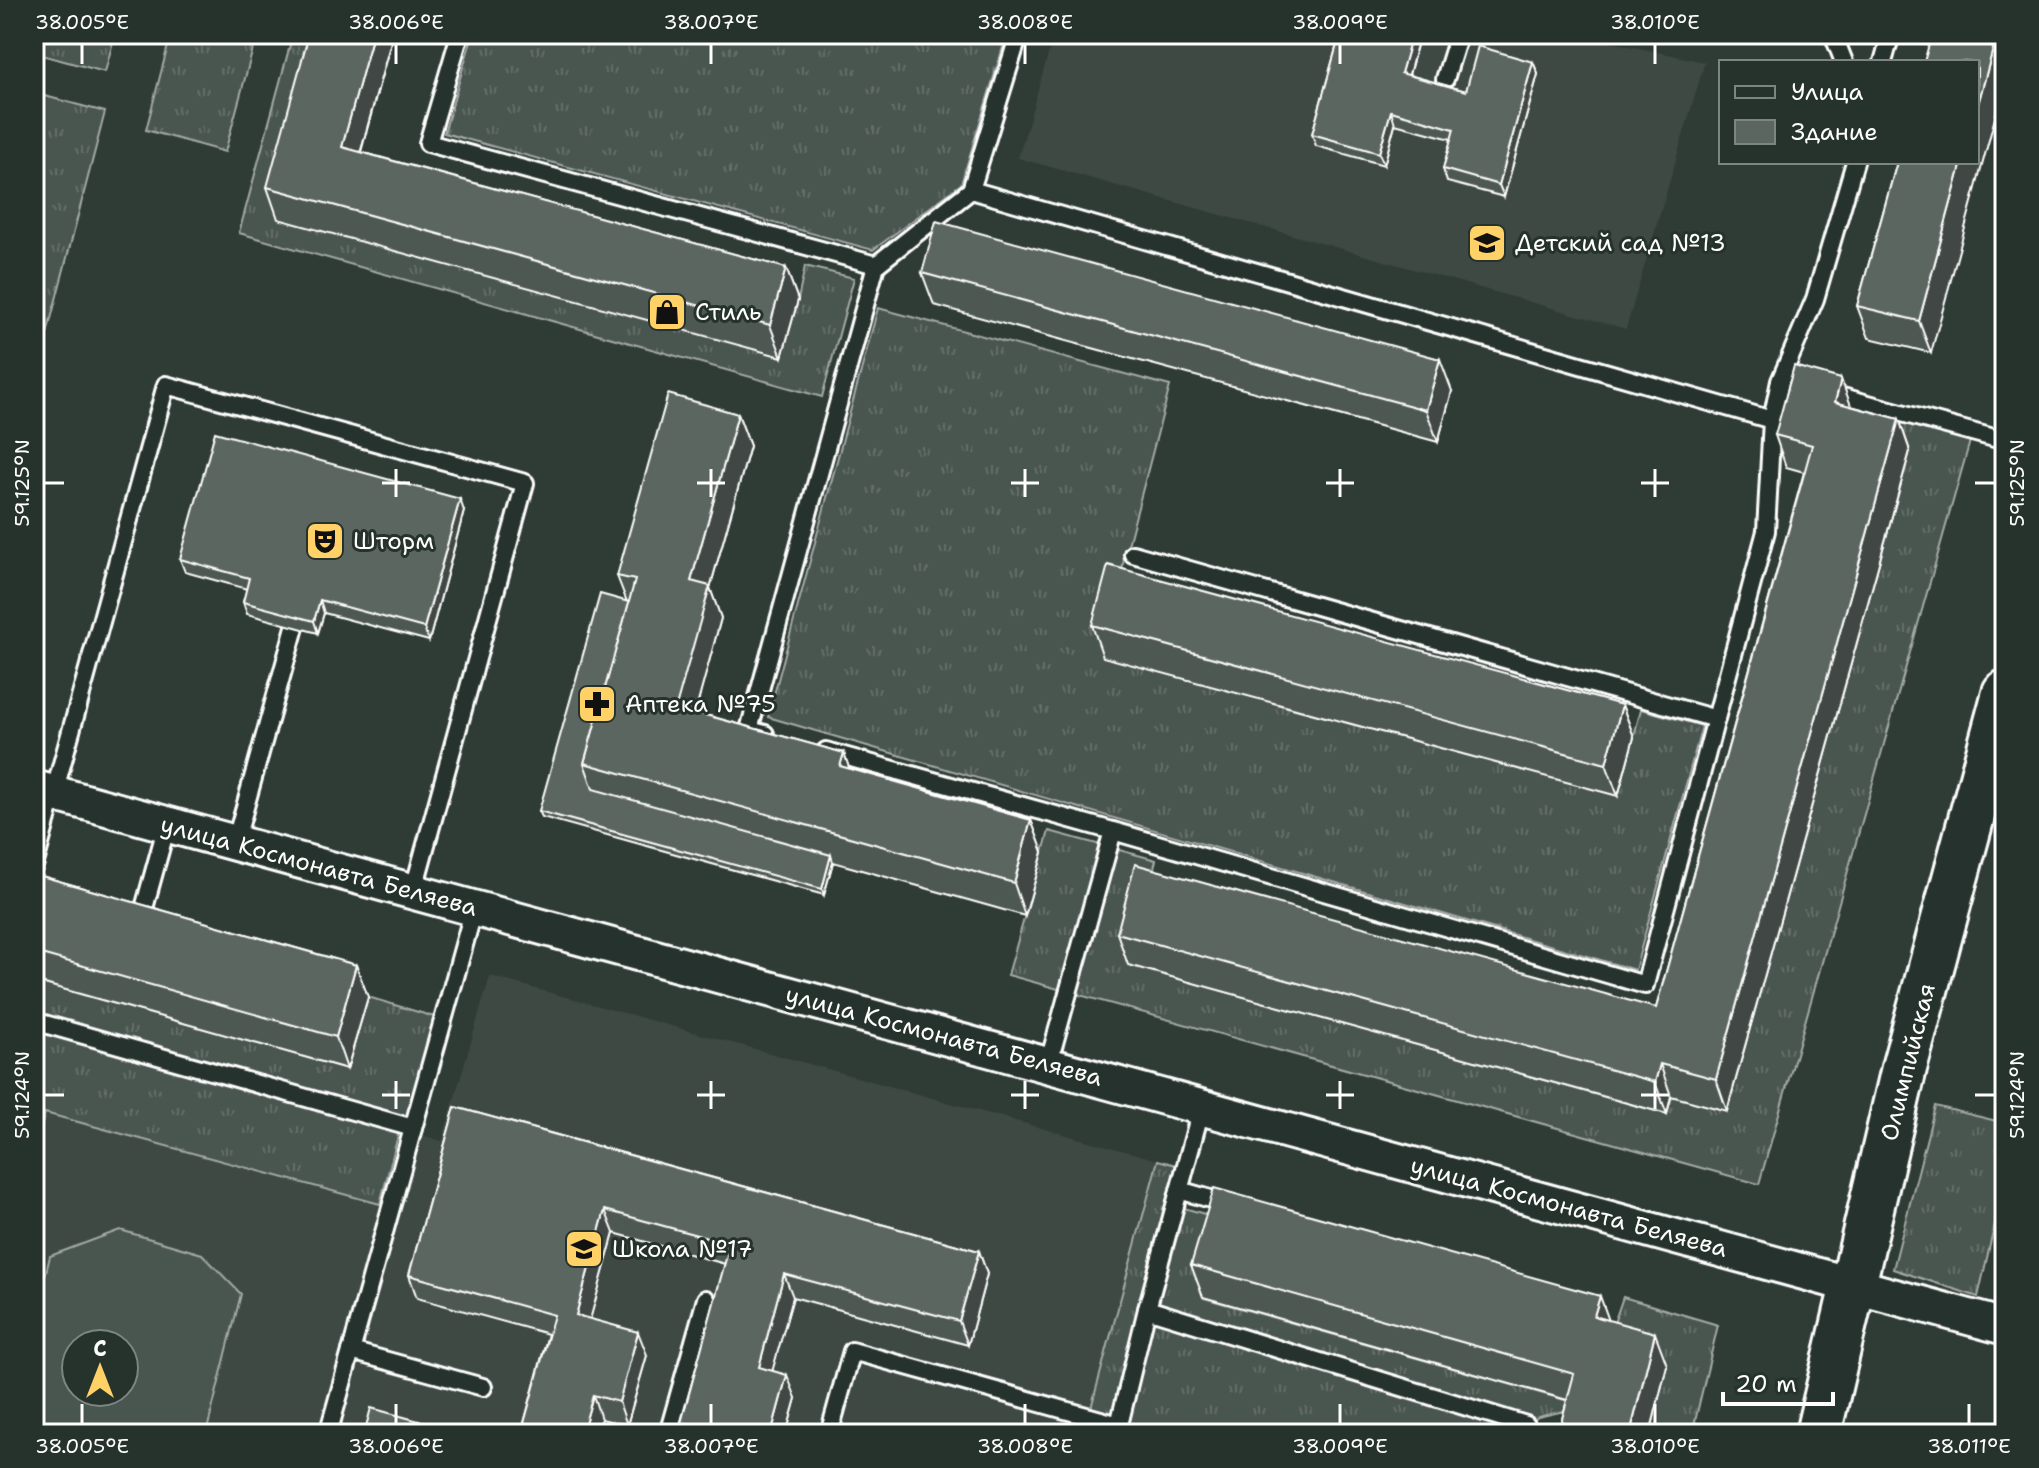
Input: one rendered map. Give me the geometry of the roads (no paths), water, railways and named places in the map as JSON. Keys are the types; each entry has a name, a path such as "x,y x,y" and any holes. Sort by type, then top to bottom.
{"main road":[{"name":"Олимпийская","path":"1818,1434 1904,1068 2005,693"}],"street":[{"name":"улица Космонавта Беляева","path":"44,791 2005,1327"}],"lane":[{"path":"460,34 428,143 876,265"},
{"path":"777,738 749,730 876,265 971,190 1019,34"},
{"path":"1445,79 1459,34"},
{"path":"1833,34 1843,60"},
{"path":"1884,60 1891,34"},
{"path":"805,746 1113,831 1645,985 1766,531 1772,420 1795,384 1815,299 1854,164"},
{"path":"971,190 1772,420"},
{"path":"1795,384 2005,441"},
{"path":"34,866 44,791 166,385 525,483 413,892"},
{"path":"1133,554 1716,719"},
{"path":"235,843 295,627"},
{"path":"138,933 167,825"},
{"path":"1048,1065 1113,831"},
{"path":"328,1434 474,909"},
{"path":"34,1021 413,1128"},
{"path":"829,1434 852,1351 1120,1430 1147,1309 1202,1106"},
{"path":"1179,1190 1256,1211"},
{"path":"668,1434 706,1299"},
{"path":"1147,1309 1526,1425 1523,1434"},
{"path":"351,1351 483,1387"}],"place":[{"name":"Детский сад №13","path":"1487,243"},
{"name":"Стиль","path":"667,312"},
{"name":"Шторм","path":"325,541"},
{"name":"Аптека №75","path":"597,704"},
{"name":"Школа №17","path":"584,1249"}]}
